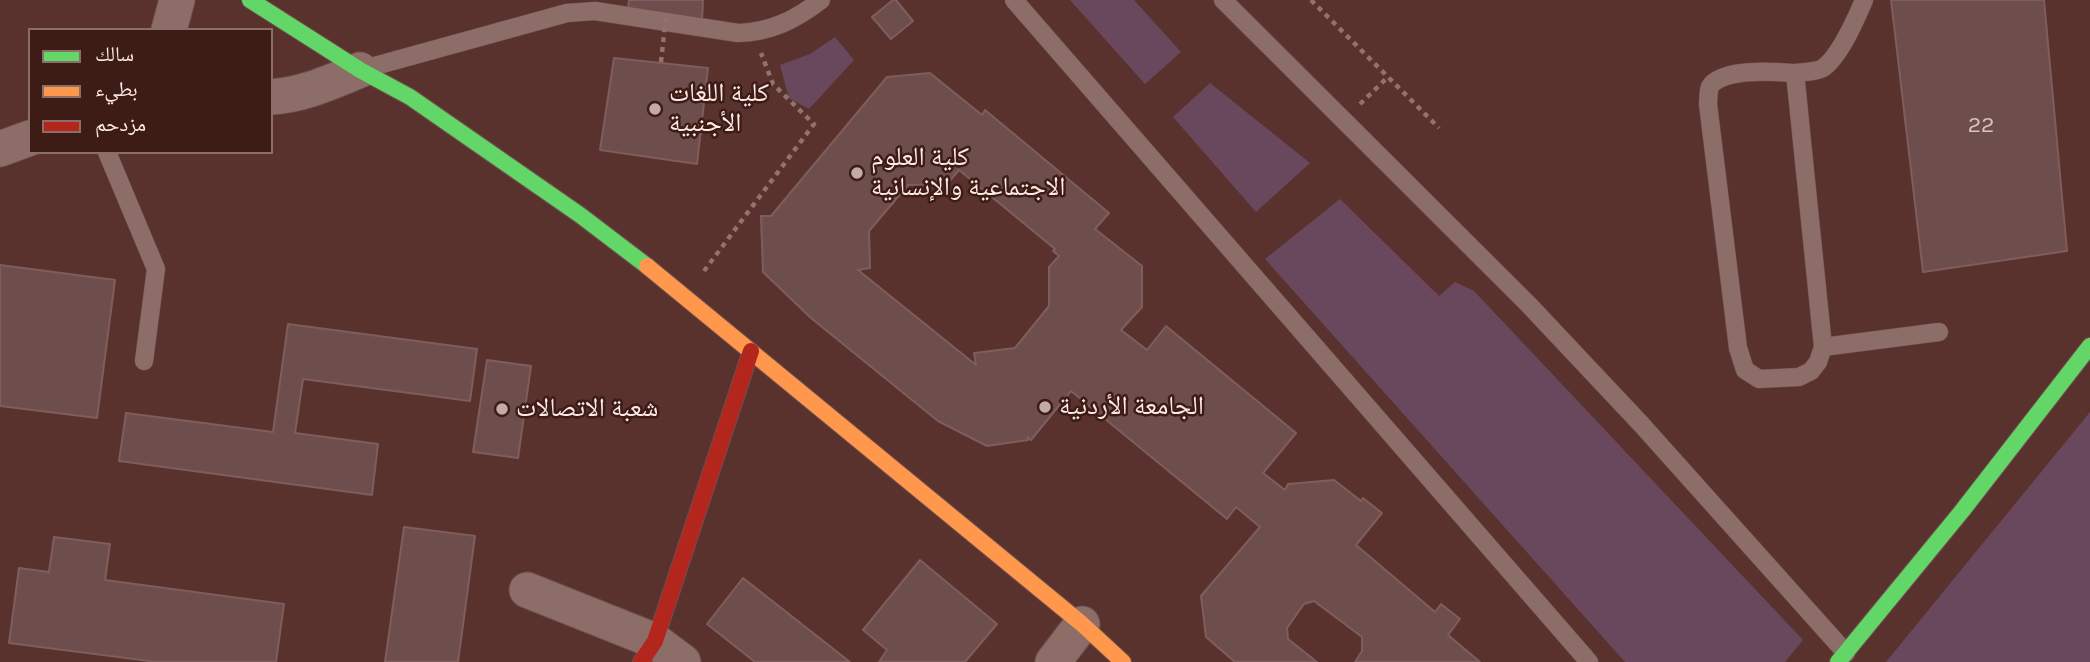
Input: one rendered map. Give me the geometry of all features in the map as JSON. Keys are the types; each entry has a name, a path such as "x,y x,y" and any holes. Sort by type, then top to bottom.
{"street":[{"path":"170,28 177,0"},
{"path":"250,0 360,70 410,97 580,215 685,296 1082,624 1123,662"},
{"path":"273,97 289,96 315,88 360,70"},
{"path":"0,149 28,139"},
{"path":"1842,657 2089,349"},
{"path":"648,651 751,351"},
{"path":"527,590 648,651 683,662"},
{"path":"1053,662 1082,624"}],"lane":[{"path":"360,70 530,22 579,12 594,11 738,33 754,32 796,19 821,0"},
{"path":"1014,0 1590,662"},
{"path":"1223,0 1529,304 1642,425 1842,657"},
{"path":"1795,73 1823,347 1818,362 1811,371 1799,377 1759,379 1745,370 1738,348 1709,90 1714,83 1728,76 1821,69 1833,58 1864,0"},
{"path":"108,154 156,269 144,360"},
{"path":"1823,347 1940,332"}],"path":[{"path":"1311,0 1439,128"},
{"path":"661,62 666,16"},
{"path":"685,296 814,124 773,84 754,32"},
{"path":"1344,120 1387,78"}],"shaded area":[{"path":"1070,0 1134,0 1181,52 1145,84"},
{"path":"835,37 854,60 809,109 789,98 780,65 810,54"},
{"path":"1210,83 1310,163 1256,212 1173,117"},
{"path":"1340,199 1439,296 1455,282 1474,291 1803,640 1785,662 1625,662 1265,259"},
{"path":"2090,412 2090,662 1886,662"}],"building":[{"name":"كلية اللغات الأجنبية","path":"629,0 703,0 702,21 628,9"},
{"path":"896,0 913,21 891,39 872,17"},
{"path":"1891,0 2044,0 2067,251 1923,272"},
{"name":"كلية اللغات الأجنبية","path":"614,58 708,68 697,164 600,150"},
{"path":"930,73 982,115 985,110 1109,213 1095,229 1142,266 1142,307 1121,330 1147,350 1166,326 1296,433 1263,473 1285,490 1288,484 1334,480 1382,513 1356,545 1435,612 1441,604 1460,619 1448,635 1480,662 1355,662 1362,651 1362,637 1314,601 1304,604 1287,628 1288,639 1317,662 1235,662 1206,637 1201,596 1260,527 1236,507 1227,519 1071,391 1031,440 1028,437 1028,440 987,446 938,421 811,318 763,272 761,216 771,216 887,77","holes":["959,170 1055,249 1053,251 1059,256 1049,267 1049,306 1015,348 974,353 976,365 858,270 870,268 869,231 908,185 947,184"]},
{"path":"0,265 115,280 97,418 0,406"},
{"path":"288,324 477,349 470,401 303,379 295,433 378,444 372,495 119,461 126,413 273,432"},
{"name":"شعبة الاتصالات","path":"487,360 531,366 518,458 473,452"},
{"path":"404,527 475,536 458,662 385,662"},
{"path":"54,537 110,544 105,580 284,604 276,662 157,662 9,643 19,568 49,572"},
{"path":"920,560 997,624 965,662 879,662 887,650 863,630"},
{"path":"743,578 850,662 755,662 707,624"}],"traffic: fast":[{"path":"250,0 360,70 410,97 580,215 647,266"},
{"path":"1838,662 1962,511 2090,346"}],"traffic: slow":[{"path":"647,266 1082,624 1123,662"}],"traffic: jam":[{"path":"641,662 655,641 751,351"}],"place":[{"name":"كلية اللغات الأجنبية","path":"655,109"},
{"name":"كلية العلوم الاجتماعية والإنسانية","path":"857,173"},
{"name":"الجامعة الأردنية","path":"1045,407"},
{"name":"شعبة الاتصالات","path":"502,409"}]}
